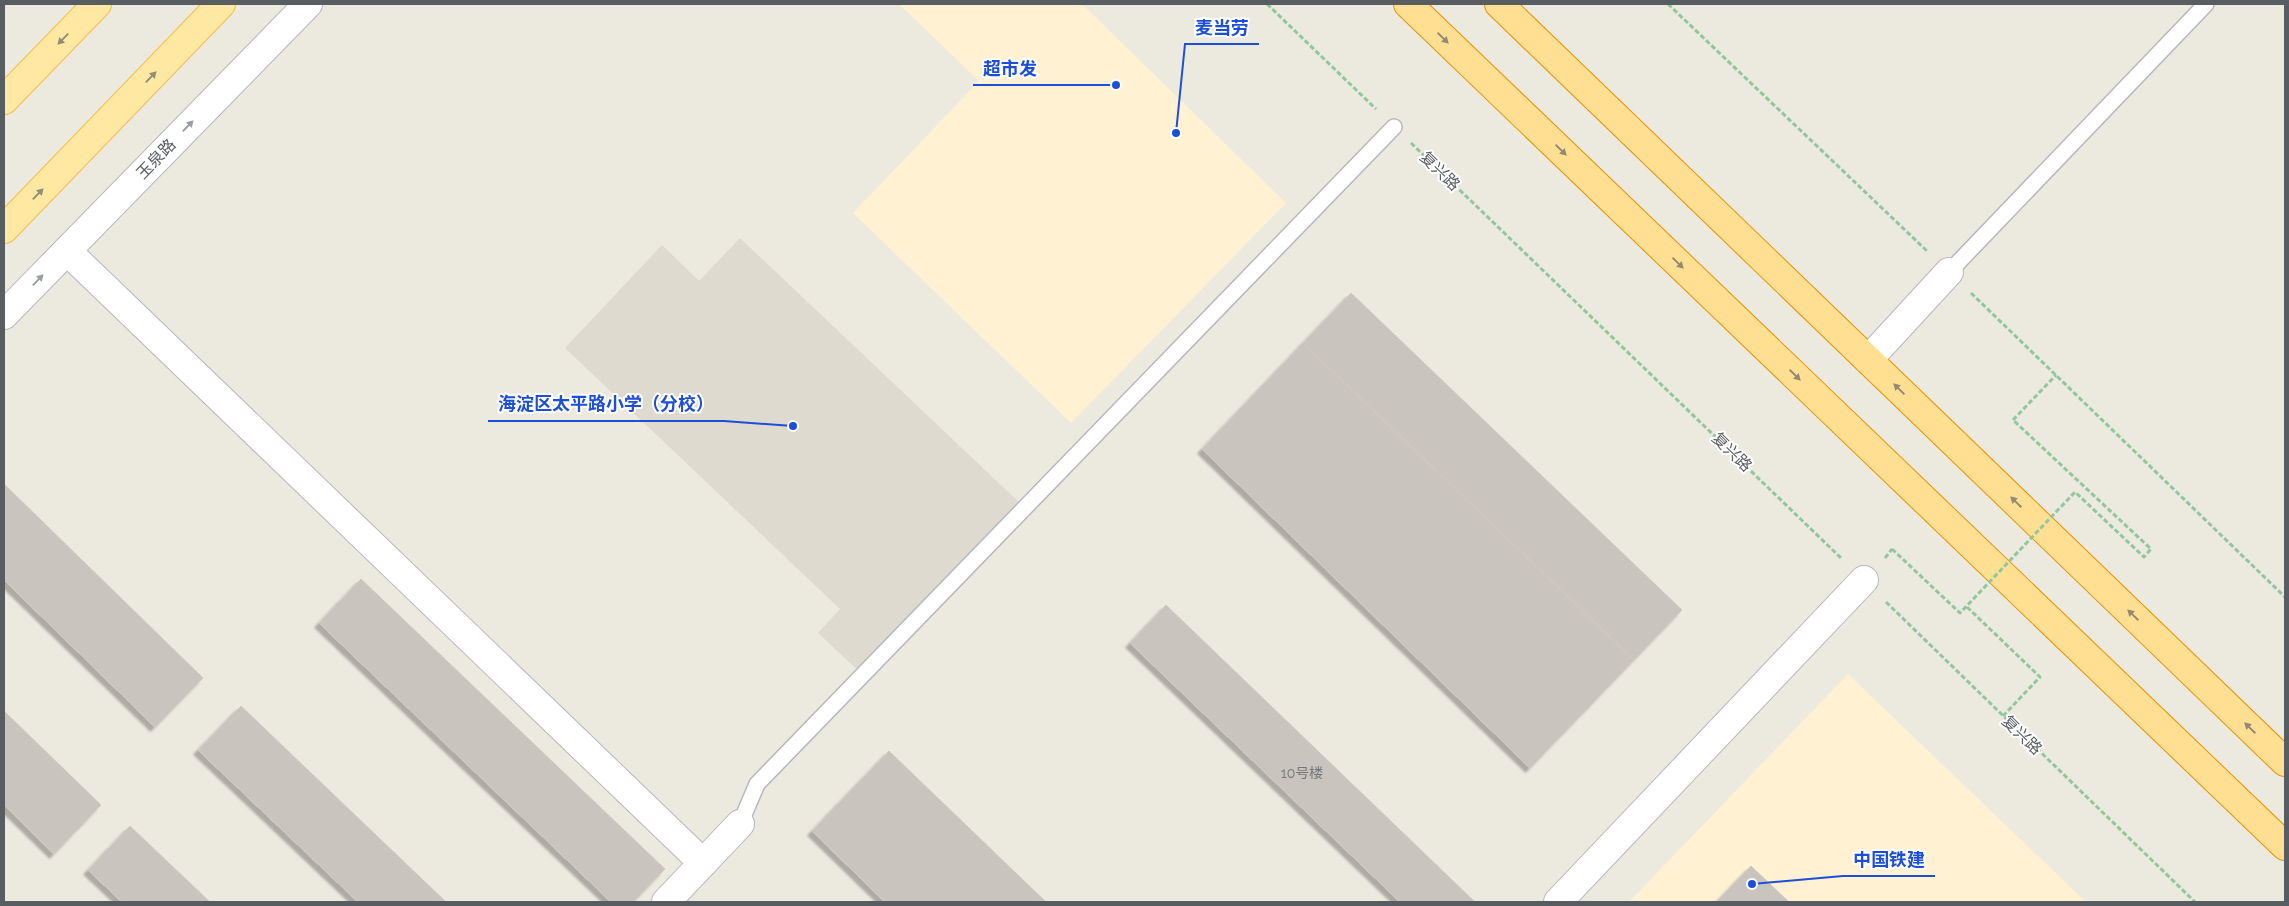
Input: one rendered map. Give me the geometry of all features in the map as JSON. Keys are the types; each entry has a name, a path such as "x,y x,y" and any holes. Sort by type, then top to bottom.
{"highway":[{"path":"1408,4 2285,846"},
{"path":"1499,4 2285,762"}],"main road":[{"path":"4,100 97,4"},
{"path":"4,229 221,4"}],"street":[{"name":"玉泉路","path":"4,315 308,4"},
{"path":"67,251 703,863"},
{"path":"1868,360 1949,272"},
{"path":"1558,902 1864,580"},
{"path":"666,902 740,824"}],"lane":[{"path":"1949,272 2206,4"},
{"path":"740,824 757,784 1394,127"}],"path":[{"name":"复兴路","path":"1267,4 2195,902"},
{"path":"1668,4 2285,597"},
{"path":"1892,550 1960,613 2075,492 2144,557 2151,550 2013,420 2056,375"},
{"path":"1967,607 2040,677 2003,716"}],"shaded area":[{"path":"899,4 1082,4 1286,203 1071,423 853,213 979,81"},
{"path":"740,238 1021,504 861,673 818,633 840,609 565,348 662,245 699,281"},
{"path":"1848,674 2086,902 1629,902"}],"building":[{"path":"1351,293 1682,610 1634,660 1303,343"},
{"path":"1303,343 1634,660 1530,768 1202,449"},
{"path":"4,484 203,678 155,727 4,580"},
{"path":"361,579 665,869 633,902 611,902 319,623"},
{"path":"1166,605 1475,902 1400,902 1130,643"},
{"path":"241,706 446,902 358,902 198,750"},
{"path":"4,711 101,805 54,854 4,805"},
{"path":"889,751 1046,902 885,902 812,831"},
{"path":"130,826 210,902 122,902 88,870"},
{"path":"1751,866 1789,902 1716,902"}],"place":[{"name":"超市发","path":"1116,85"},
{"name":"麦当劳","path":"1176,133"},
{"name":"海淀区太平路小学（分校）","path":"793,426"},
{"name":"中国铁建","path":"1752,884"}]}
